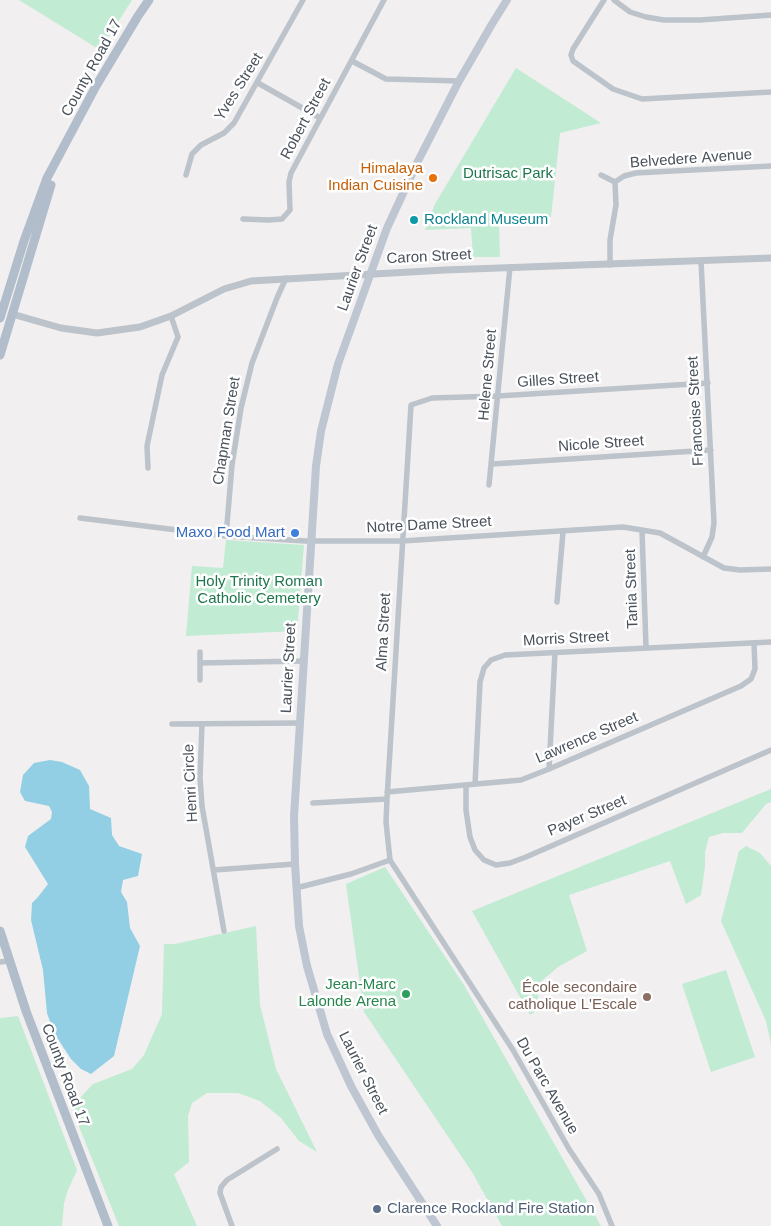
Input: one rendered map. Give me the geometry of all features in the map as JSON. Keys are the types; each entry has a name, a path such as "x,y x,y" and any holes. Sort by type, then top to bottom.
{"main road":[{"name":"County Road 17","path":"1,313 35,209 48,178 96,86 149,0"},
{"name":"Laurier Street","path":"437,1226 378,1135 332,1046 303,951 296,888 294,816 316,466 321,431 338,364 370,274 418,161 459,81 507,0"},
{"name":"County Road 17","path":"0,355 43,206 63,151"},
{"name":"County Road 17","path":"0,932 4,962 26,1011 108,1226"}],"street":[{"name":"Yves Street","path":"186,175 192,154 201,145 224,133 234,123 303,0"},
{"name":"Robert Street","path":"243,219 282,219 290,210 289,182 291,172 384,0"},
{"path":"604,0 571,55 573,60 613,89 642,99 771,92"},
{"path":"614,0 630,12 664,20 700,20 771,15"},
{"path":"352,61 386,79 459,81"},
{"path":"258,83 320,118"},
{"name":"Belvedere Avenue","path":"615,182 624,176 636,173 771,166"},
{"name":"Belvedere Avenue","path":"601,175 615,182"},
{"name":"Belvedere Avenue","path":"610,265 610,240 616,205 615,182"},
{"name":"Caron Street","path":"12,314 61,328 97,333 140,327 172,316 240,283 286,278 510,267 771,258"},
{"name":"Francoise Street","path":"701,261 714,523 712,537 703,557"},
{"name":"Helene Street","path":"489,485 510,267"},
{"name":"Chapman Street","path":"226,536 232,465 241,408 252,363 286,278"},
{"path":"1,313 12,314"},
{"path":"148,468 147,446 162,375 178,337 172,316"},
{"name":"Gilles Street","path":"411,405 432,398 498,396 708,383"},
{"name":"Alma Street","path":"390,860 386,822 387,796 411,405"},
{"name":"Nicole Street","path":"492,464 710,450"},
{"name":"Notre Dame Street","path":"80,518 226,536 310,541 402,541 623,527 660,533 724,568 740,570 771,569"},
{"name":"Tania Street","path":"642,530 646,647"},
{"path":"557,602 562,532"},
{"name":"Morris Street","path":"475,784 480,682 484,668 491,660 505,655 771,642"},
{"name":"Lawrence Street","path":"313,802 387,796 466,785 521,780 741,686 751,679 755,669 754,643"},
{"path":"200,652 200,680"},
{"path":"549,768 555,653"},
{"path":"200,663 303,660"},
{"name":"Henri Circle","path":"172,724 300,723"},
{"name":"Henri Circle","path":"202,724 200,778 202,806 224,931"},
{"name":"Payer Street","path":"466,785 466,810 470,837 476,850 484,860 496,865 510,863 526,857 771,750"},
{"path":"296,888 351,874 390,860"},
{"name":"Du Parc Avenue","path":"390,860 513,1050 569,1149 599,1194 612,1226"},
{"path":"214,870 295,864"},
{"path":"232,1226 220,1193 221,1187 227,1180 276,1149"}],"green space":[{"path":"19,0 132,0 100,50"},
{"name":"Dutrisac Park","path":"516,68 601,123 560,133 551,217 499,223 500,257 473,257 471,228 425,230 435,204"},
{"name":"Holy Trinity Roman Catholic Cemetery","path":"226,540 304,545 297,631 186,636 192,566 223,568"},
{"path":"771,789 771,802 766,804 742,833 723,833 709,837 705,852 701,895 686,904 670,861 569,895 587,951 558,967 538,984 538,1010 530,1015 472,911"},
{"path":"746,846 760,853 771,866 771,1044 766,1021 721,921 739,851"},
{"path":"385,867 464,985 601,1226 502,1226 472,1172 364,1012 346,884"},
{"path":"256,926 260,1005 276,1069 317,1152 299,1141 281,1118 260,1101 238,1093 207,1093 192,1103 188,1116 189,1162 174,1174 197,1226 119,1226 74,1114 77,1101 93,1084 132,1069 144,1055 162,1014 164,944 175,944"},
{"path":"726,970 755,1057 711,1072 682,984"},
{"path":"18,1016 77,1170 64,1203 62,1226 0,1226 0,1018"}],"water":[{"path":"50,760 62,762 80,770 89,786 90,809 111,818 112,835 119,846 142,854 138,876 123,880 121,892 127,902 130,928 140,946 114,1056 91,1074 81,1069 71,1059 54,1033 47,1013 43,970 31,920 32,903 48,884 25,847 28,836 51,819 52,812 49,806 25,801 20,792 23,775 34,763"}],"place":[{"name":"Himalaya Indian Cuisine","path":"433,178"},
{"name":"Rockland Museum","path":"414,220"},
{"name":"Maxo Food Mart","path":"295,533"},
{"name":"Jean-Marc Lalonde Arena","path":"406,994"},
{"name":"École secondaire catholique L'Escale","path":"647,997"},
{"name":"Clarence Rockland Fire Station","path":"377,1209"}]}
